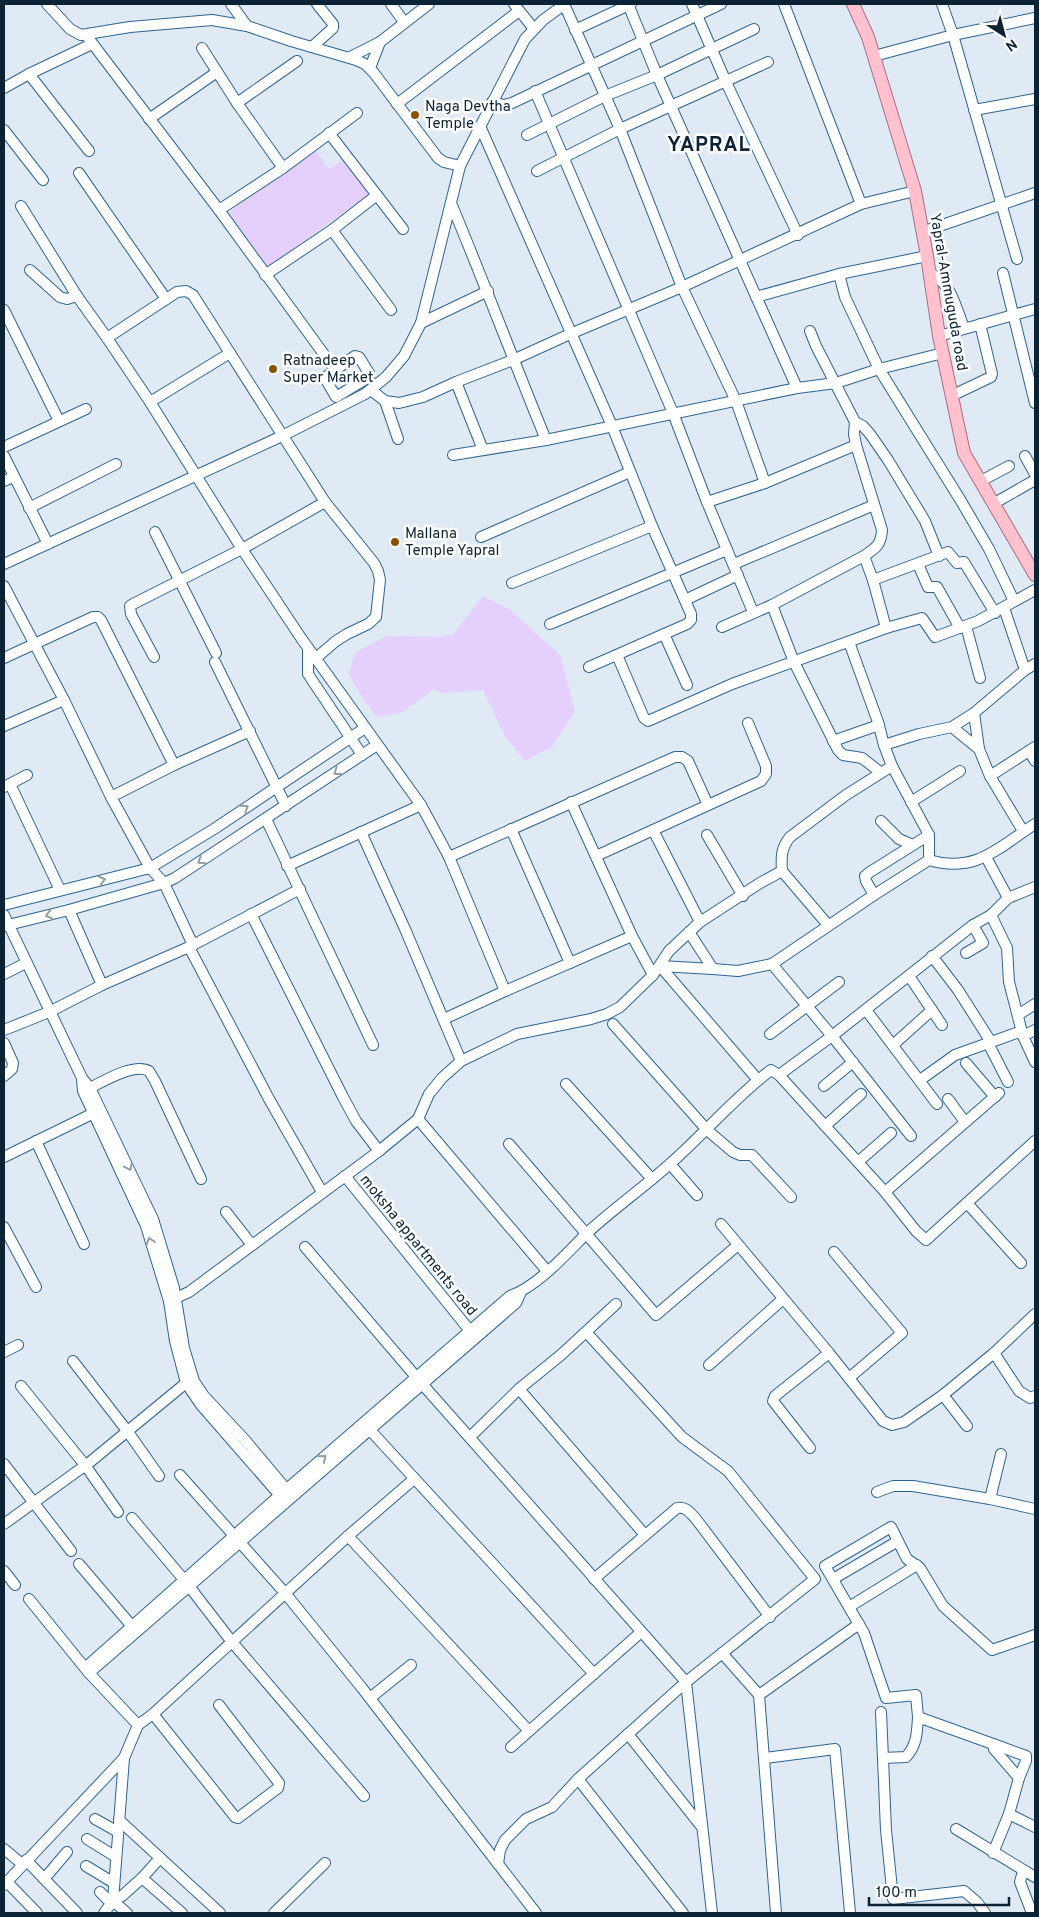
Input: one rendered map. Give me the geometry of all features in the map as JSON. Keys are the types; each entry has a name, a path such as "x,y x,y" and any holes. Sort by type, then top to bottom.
{"main road":[{"name":"Yapral-Ammuguda road","path":"853,4 868,37 915,191 939,336 964,453 1035,575"}],"street":[{"path":"47,4 70,28 77,33 86,35 130,27 182,21 212,20 247,26 291,42 350,57 370,68 438,158 444,162 460,166"},
{"path":"312,47 333,28 333,24 317,4"},
{"path":"390,4 404,22"},
{"path":"350,57 380,42 429,4"},
{"path":"339,401 368,392 386,377 404,356 420,323 460,166 525,39 542,20 564,4 620,129 682,288 736,401 765,482"},
{"path":"575,30 629,4 657,75 797,388"},
{"path":"692,4 726,82 798,234"},
{"path":"492,102 508,104 720,4"},
{"path":"784,4 861,204"},
{"path":"942,4 953,34 1017,259"},
{"path":"234,5 247,26"},
{"path":"397,104 516,7 534,29"},
{"path":"874,56 953,34 1035,18"},
{"path":"527,135 604,96 657,75 754,29"},
{"path":"86,35 219,210 331,364"},
{"path":"370,68 380,42"},
{"path":"4,88 92,44"},
{"path":"202,48 216,72 283,168"},
{"path":"237,103 297,61"},
{"path":"537,171 620,129 768,62"},
{"path":"149,119 216,72"},
{"path":"29,74 90,150"},
{"path":"535,91 673,413 707,502 753,612"},
{"path":"974,110 1035,99"},
{"path":"219,210 283,168 357,112"},
{"path":"480,126 612,426 652,526 691,614 691,620 687,624 589,667"},
{"path":"4,130 43,180"},
{"path":"329,133 403,229"},
{"path":"79,173 166,299"},
{"path":"359,384 368,392 385,401 399,403 423,397 682,288 861,204 915,191"},
{"path":"922,232 1035,193"},
{"path":"265,275 332,230 377,195"},
{"path":"451,203 488,291 513,360 546,440"},
{"path":"21,206 76,296 150,402 242,549 308,648 421,805 449,857 505,991"},
{"path":"332,230 391,310"},
{"path":"756,297 839,274 927,256"},
{"path":"30,270 60,297 67,299 76,296"},
{"path":"929,273 939,276 945,283 964,328"},
{"path":"1003,273 1035,404"},
{"path":"839,274 845,297 879,369 989,549 1014,600"},
{"path":"420,323 488,291"},
{"path":"107,338 177,292 186,292 193,295 325,502 374,564 380,580 376,617 368,624 342,638 316,658"},
{"path":"939,336 1035,309"},
{"path":"4,310 59,421"},
{"path":"951,396 991,377 992,374 980,324"},
{"path":"722,627 772,605 864,556 881,541 882,530 856,444 854,434 855,422 810,331"},
{"path":"150,402 230,353"},
{"path":"453,455 546,440 797,388 836,383 879,369 943,353"},
{"path":"4,564 282,436 339,401 369,377 369,373 359,357 355,356 327,376 326,380 339,401"},
{"path":"456,382 483,450"},
{"path":"385,401 398,439"},
{"path":"4,448 86,408"},
{"path":"855,422 863,426 870,434 888,460 925,521 939,556"},
{"path":"707,502 765,482 856,444"},
{"path":"4,456 8,479 29,508 48,544"},
{"path":"1025,456 1035,474"},
{"path":"29,508 116,464"},
{"path":"981,481 1009,466"},
{"path":"481,537 630,472"},
{"path":"993,504 1035,480"},
{"path":"154,657 131,614 130,606 242,549 325,502"},
{"path":"734,564 874,504"},
{"path":"512,583 652,526"},
{"path":"155,532 286,806"},
{"path":"550,624 727,550"},
{"path":"873,580 948,552 957,564 964,562 999,610 1025,670"},
{"path":"864,556 873,580 886,628"},
{"path":"918,564 928,587 938,587 963,627 980,678"},
{"path":"685,600 738,575"},
{"path":"4,586 64,700 111,797 150,868 164,883 191,946 269,1099 322,1192"},
{"path":"618,655 644,718 648,721 732,684 886,628 922,618 935,637 963,627 1035,590"},
{"path":"772,605 794,662 838,750 843,755 862,758 880,772"},
{"path":"4,658 93,617 99,618 174,766"},
{"path":"664,634 687,685"},
{"path":"849,642 892,766 929,835 929,860"},
{"path":"308,648 308,674 362,755"},
{"path":"884,746 919,734 952,727 974,713 1025,670 1035,664"},
{"path":"4,726 64,700"},
{"path":"974,713 979,750 990,776 1023,831"},
{"path":"596,856 760,781 766,774 766,766 748,723"},
{"path":"833,740 879,725"},
{"path":"952,727 979,750"},
{"path":"4,906 150,868 214,829 365,728"},
{"path":"111,797 250,731"},
{"path":"286,1496 198,1395 190,1382 172,1300 141,1214 98,1111 5,922 69,910 164,883 175,878 377,744"},
{"path":"990,776 1032,749 1035,761"},
{"path":"449,857 675,756 682,757 688,761 708,806"},
{"path":"828,925 782,871 781,855 784,844 790,837 846,795 892,766"},
{"path":"912,802 960,771"},
{"path":"27,775 7,785 60,890"},
{"path":"571,802 632,936 653,975"},
{"path":"287,866 421,805"},
{"path":"266,819 372,1045"},
{"path":"881,821 899,839 913,845"},
{"path":"660,966 738,971 772,964 874,894 929,860 946,865 986,858 1035,824"},
{"path":"511,829 570,963"},
{"path":"653,830 700,922"},
{"path":"361,832 461,1061"},
{"path":"708,835 742,896"},
{"path":"874,894 866,881 866,876 929,835"},
{"path":"986,858 1008,898"},
{"path":"172,1300 189,1292 379,1151 418,1119 429,1094 442,1078 461,1061 517,1034 607,1014 620,1006 653,975 669,951 700,922 782,871"},
{"path":"779,1075 866,1010 973,925 991,915 1008,898 1035,887"},
{"path":"4,1030 49,1012 102,985 191,946 300,889"},
{"path":"69,910 102,985"},
{"path":"250,914 356,1121 379,1151"},
{"path":"991,915 1006,948 1009,982 1023,1033 1035,1062"},
{"path":"966,953 983,942 973,925"},
{"path":"689,932 713,969"},
{"path":"444,1019 632,936"},
{"path":"932,956 958,990 990,1043 1008,1082"},
{"path":"4,974 26,963"},
{"path":"772,964 853,1062 910,1136"},
{"path":"660,966 758,1080"},
{"path":"909,976 942,1025"},
{"path":"770,1034 839,982"},
{"path":"1018,1015 1035,1004"},
{"path":"866,1010 937,1104"},
{"path":"892,1045 932,1010"},
{"path":"613,1024 707,1130 733,1152 740,1155 752,1155 790,1197"},
{"path":"920,1080 955,1055 1035,1030"},
{"path":"4,1044 13,1063 12,1069 4,1076"},
{"path":"824,1086 853,1062"},
{"path":"885,1192 997,1095 966,1063"},
{"path":"87,1090 124,1072 138,1068 144,1068 149,1071 200,1179"},
{"path":"286,1496 370,1430 510,1296 521,1292 574,1248 587,1234 670,1164 758,1080 771,1070 779,1075 926,1240 1033,1146"},
{"path":"566,1084 652,1179"},
{"path":"825,1126 861,1094"},
{"path":"948,1099 965,1122"},
{"path":"4,1157 98,1111"},
{"path":"418,1119 547,1271"},
{"path":"858,1162 891,1133"},
{"path":"36,1141 84,1244"},
{"path":"510,1144 656,1315 738,1245"},
{"path":"670,1164 697,1195"},
{"name":"moksha appartments road","path":"345,1176 471,1332"},
{"path":"967,1203 1021,1263"},
{"path":"226,1212 252,1245"},
{"path":"722,1224 850,1378 883,1421 892,1425 904,1422 944,1395 994,1353 1035,1314"},
{"path":"4,1227 36,1287"},
{"path":"305,1247 420,1382 640,1633 686,1682 712,1913"},
{"path":"834,1252 902,1333 850,1378"},
{"path":"88,1670 286,1496 516,1303 521,1292"},
{"path":"709,1365 783,1299"},
{"path":"470,1437 519,1389 616,1304"},
{"path":"498,1864 500,1850 505,1840 526,1819 552,1807 578,1779 686,1682 770,1617 815,1579 728,1471 682,1437 586,1332"},
{"path":"4,1351 18,1345"},
{"path":"810,1448 773,1401 775,1396 829,1353"},
{"path":"994,1353 1019,1391 1033,1397 1035,1408"},
{"path":"73,1361 128,1432 159,1476"},
{"path":"4,1524 85,1465 190,1382"},
{"path":"21,1386 85,1465 118,1512"},
{"path":"519,1389 646,1535"},
{"path":"944,1395 967,1426"},
{"path":"370,1430 594,1674"},
{"path":"990,1499 1000,1454"},
{"path":"4,1464 71,1551"},
{"path":"180,1475 285,1593 370,1698 536,1913"},
{"path":"112,1902 124,1758 138,1725 153,1714 348,1536 414,1479"},
{"path":"877,1492 893,1486 913,1486 1035,1509"},
{"path":"594,1579 677,1508 686,1509 770,1617"},
{"path":"132,1518 232,1642 364,1796"},
{"path":"883,1758 906,1757 911,1752 916,1742 918,1717 916,1695 886,1698 864,1633 825,1566 891,1527 907,1559 920,1568 943,1606 992,1650 1035,1635"},
{"path":"348,1536 529,1731"},
{"path":"833,1579 898,1541"},
{"path":"79,1564 134,1629"},
{"path":"849,1607 916,1565"},
{"path":"4,1571 15,1585"},
{"path":"29,1599 88,1670 138,1725"},
{"path":"759,1695 859,1624"},
{"path":"511,1747 640,1633"},
{"path":"722,1653 759,1695 776,1913"},
{"path":"370,1698 411,1665"},
{"path":"153,1714 235,1817 241,1817 278,1788 280,1783 220,1705"},
{"path":"881,1712 886,1830 893,1899 964,1891 977,1902 985,1913"},
{"path":"918,1717 1026,1756 1009,1814 993,1853"},
{"path":"628,1734 702,1827"},
{"path":"992,1744 994,1749 1019,1778"},
{"path":"765,1758 835,1749 850,1913"},
{"path":"36,1913 5,1884 124,1758"},
{"path":"578,1779 683,1913"},
{"path":"1009,1814 1035,1827"},
{"path":"95,1818 118,1832"},
{"path":"119,1820 220,1913"},
{"path":"956,1829 1023,1871 1035,1876"},
{"path":"87,1839 116,1857"},
{"path":"4,1849 24,1862 44,1879 76,1913"},
{"path":"44,1879 68,1852"},
{"path":"104,1913 112,1902 122,1896 142,1878 160,1858"},
{"path":"274,1913 326,1864"},
{"path":"86,1866 114,1882"},
{"path":"1023,1871 1020,1882 1032,1913"},
{"path":"142,1878 182,1913"},
{"path":"100,1892 127,1913"}],"shaded area":[{"path":"316,151 329,169 345,158 370,194 267,267 229,212"},
{"path":"483,596 509,609 560,655 575,711 552,747 525,761 505,736 483,690 445,693 433,690 401,713 377,717 348,673 356,652 387,636 437,637 454,634"}],"place":[{"name":"Naga Devtha Temple","path":"415,115"},
{"name":"Ratnadeep Super Market","path":"273,369"},
{"name":"Mallana Temple Yapral","path":"395,542"}],"district":[{"name":"YAPRAL","path":"709,144"}]}
